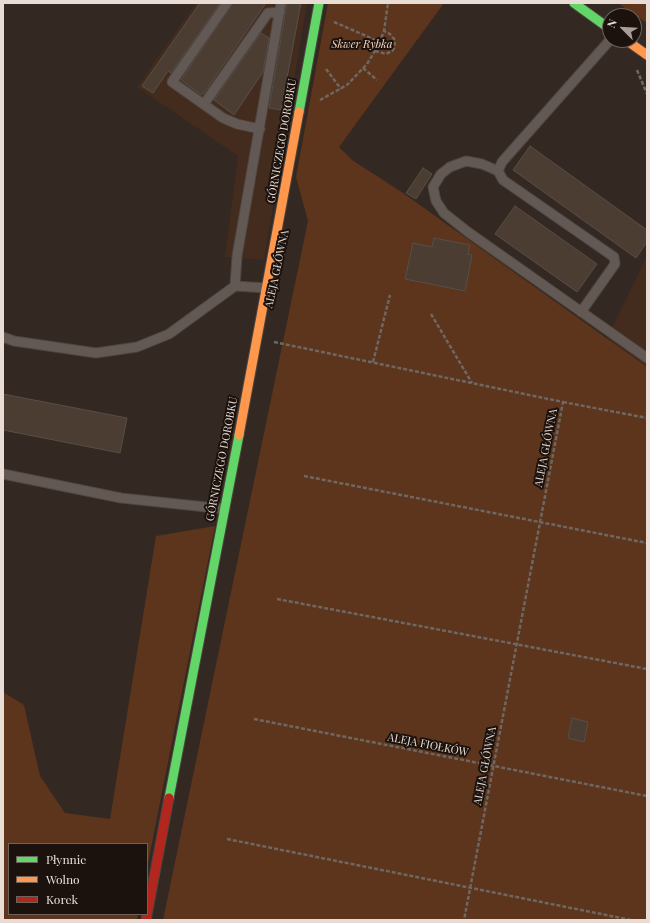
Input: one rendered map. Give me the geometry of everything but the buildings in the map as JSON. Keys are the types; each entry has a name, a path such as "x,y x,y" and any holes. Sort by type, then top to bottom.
{"street":[{"name":"GÓRNICZEGO DOROBKU","path":"148,910 267,288 319,3"},
{"path":"574,3 602,23"}],"lane":[{"path":"227,3 172,82 223,118 237,124 260,130"},
{"path":"204,104 268,13 280,7"},
{"path":"235,286 237,256 260,130 280,7"},
{"path":"498,170 502,162 603,48"},
{"path":"581,312 615,264 614,257 503,180 498,170 482,164 466,162 450,167 441,174 433,187 436,202 444,213 468,232 581,312 647,358"},
{"path":"3,337 14,341 96,353 137,347 169,334 235,286 267,288"},
{"path":"3,474 121,498 225,509"}],"path":[{"path":"319,100 341,89 363,68 375,51 384,31 388,3"},
{"path":"334,22 394,48"},
{"path":"375,51 386,54 392,52 394,48 395,40 390,34 384,31"},
{"path":"635,66 647,94"},
{"path":"363,68 377,80"},
{"path":"326,69 341,89"},
{"path":"373,362 390,295"},
{"path":"431,314 472,383"},
{"name":"ALEJA GŁÓWNA","path":"270,341 563,402 464,920"},
{"path":"563,402 647,418"},
{"path":"304,476 647,543"},
{"path":"278,599 647,669"},
{"name":"ALEJA FIOŁKÓW","path":"254,719 647,796"},
{"path":"227,839 631,920"}],"shaded area":[{"path":"196,3 307,3 264,260 225,257 238,156 137,87"},
{"path":"647,256 647,367 607,338"}],"green space":[{"name":"Skwer Rybka","path":"328,3 444,3 339,147 352,160 403,193 647,367 647,920 163,920 308,221 296,177"},
{"path":"618,3 647,3 647,23 642,20 642,8 625,8"},
{"path":"215,526 148,863 148,843 8,843 8,915 138,915 137,920 3,920 3,692 24,705 40,776 65,813 110,819 156,536"}],"traffic: fast":[{"path":"299,112 319,3"},
{"path":"574,3 602,23"},
{"path":"169,798 239,435"}],"traffic: slow":[{"path":"637,48 647,55"},
{"path":"239,435 299,112"}],"traffic: jam":[{"path":"148,909 169,798"},
{"path":"146,920 147,915"}]}
